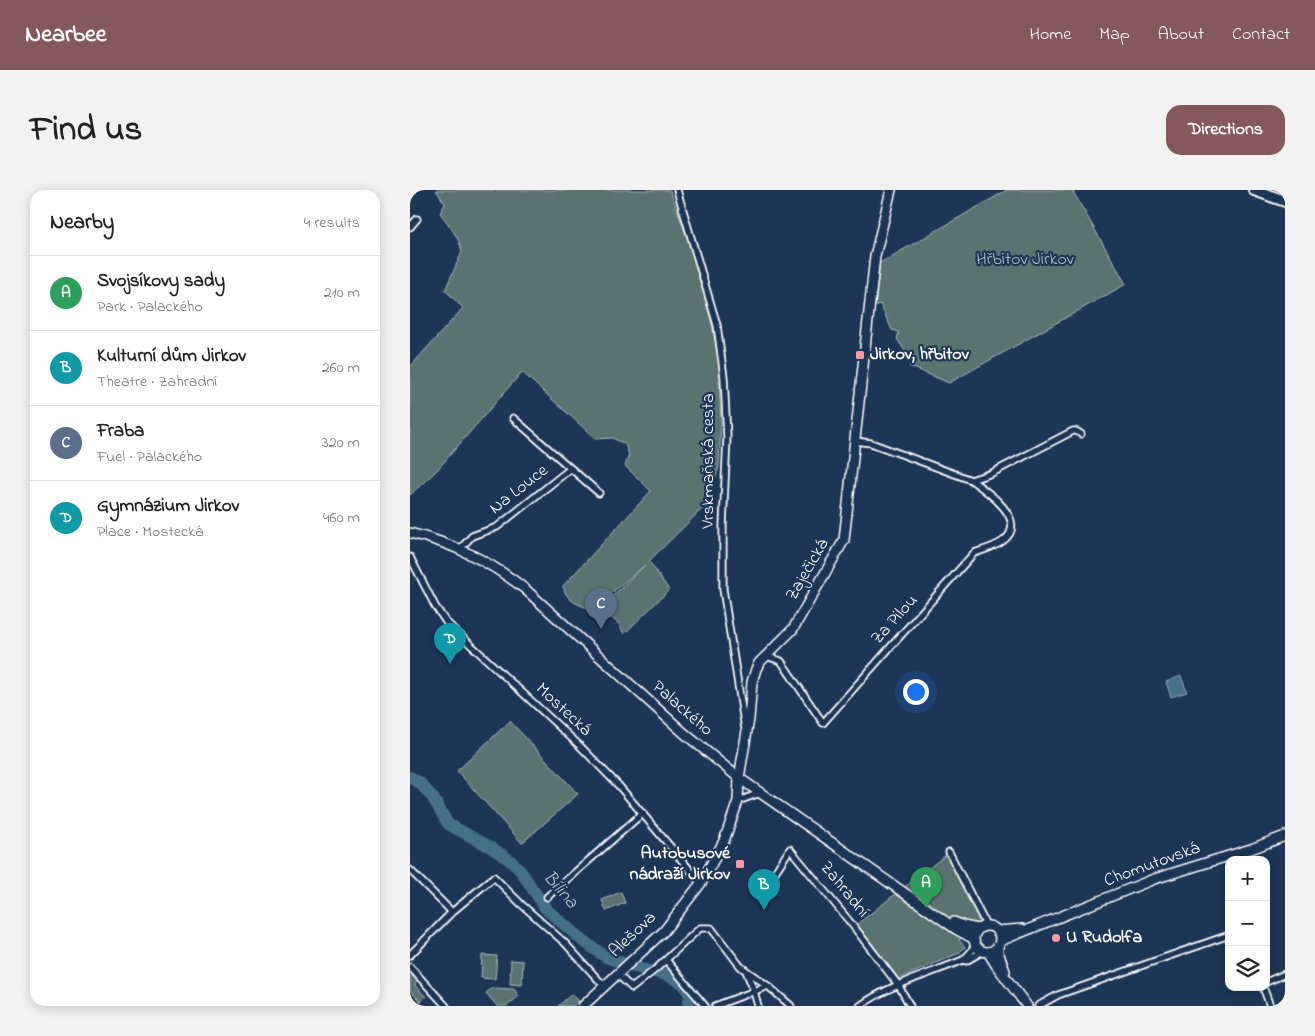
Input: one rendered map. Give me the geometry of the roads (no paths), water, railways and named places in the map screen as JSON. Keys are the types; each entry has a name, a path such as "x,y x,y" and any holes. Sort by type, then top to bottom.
{"highway":[{"path":"1254,190 1285,201"}],"street":[{"name":"Vrskmaňská cesta","path":"677,190 717,325 724,376 727,437 723,526 723,589 746,736"},
{"name":"Zaječická","path":"701,883 724,841 738,801 739,778 752,682 756,669 793,629 844,540 868,306 875,256 891,190"},
{"path":"410,227 417,219"},
{"name":"Na Louce","path":"513,418 599,493"},
{"path":"855,441 871,443 971,480 992,473 1073,432 1081,434"},
{"name":"Na Louce","path":"460,549 472,536 497,527 570,469"},
{"name":"Za Pilou","path":"766,656 781,661 823,723 974,554 1002,542 1008,537 1012,525 1010,515 984,489 971,480"},
{"name":"Palackého","path":"410,533 460,549 484,560 525,589 684,733 739,778 974,942"},
{"name":"Mostecká","path":"410,557 446,622 579,745 643,813 701,883"},
{"path":"738,801 760,793"},
{"path":"547,898 643,813"},
{"name":"Chomutovská","path":"860,1006 868,1000 899,986 963,960 966,961 1032,929 1154,879 1251,849 1285,836"},
{"name":"Zahradní","path":"766,886 790,849 854,927 899,986"},
{"path":"949,852 982,927"},
{"path":"410,870 452,912"},
{"path":"410,955 452,912 494,877 521,904 565,942 604,986"},
{"name":"Alešova","path":"582,1006 664,931 701,883"},
{"name":"Palackého","path":"935,913 963,926 982,927"},
{"path":"617,974 632,988 649,976 700,928 706,926 711,928 746,971 768,986 791,1006"},
{"name":"Chomutovská","path":"963,960 970,953 982,927 998,930 1032,929"},
{"path":"998,930 998,952 1001,963 1015,989"},
{"path":"1038,1006 1058,995 1225,936"},
{"path":"974,942 986,952 1027,1006"},
{"path":"666,960 705,1006"},
{"path":"410,967 446,1006"},
{"path":"746,971 758,1006"},
{"path":"1270,980 1285,974"},
{"path":"715,1006 768,986"},
{"path":"899,986 910,1006"},
{"path":"1264,991 1270,1006"}],"water":[{"path":"1181,676 1187,692 1171,697 1166,682"}],"waterway":[{"name":"Bílina","path":"410,777 420,783 433,798 448,824 492,848 511,861 520,870 546,909 582,940 606,957 634,967 666,975 684,984 690,995 688,1006"}],"place":[{"name":"Jirkov, hřbitov","path":"860,355"},
{"name":"Fraba","path":"601,629"},
{"name":"Gymnázium Jirkov","path":"450,664"},
{"name":"Autobusové nádraží Jirkov","path":"740,864"},
{"name":"Svojsíkovy sady","path":"926,908"},
{"name":"Kulturní dům Jirkov","path":"764,910"},
{"name":"U Rudolfa","path":"1056,938"}],"park label":[{"name":"Hřbitov Jirkov","path":"1025,260"}]}
